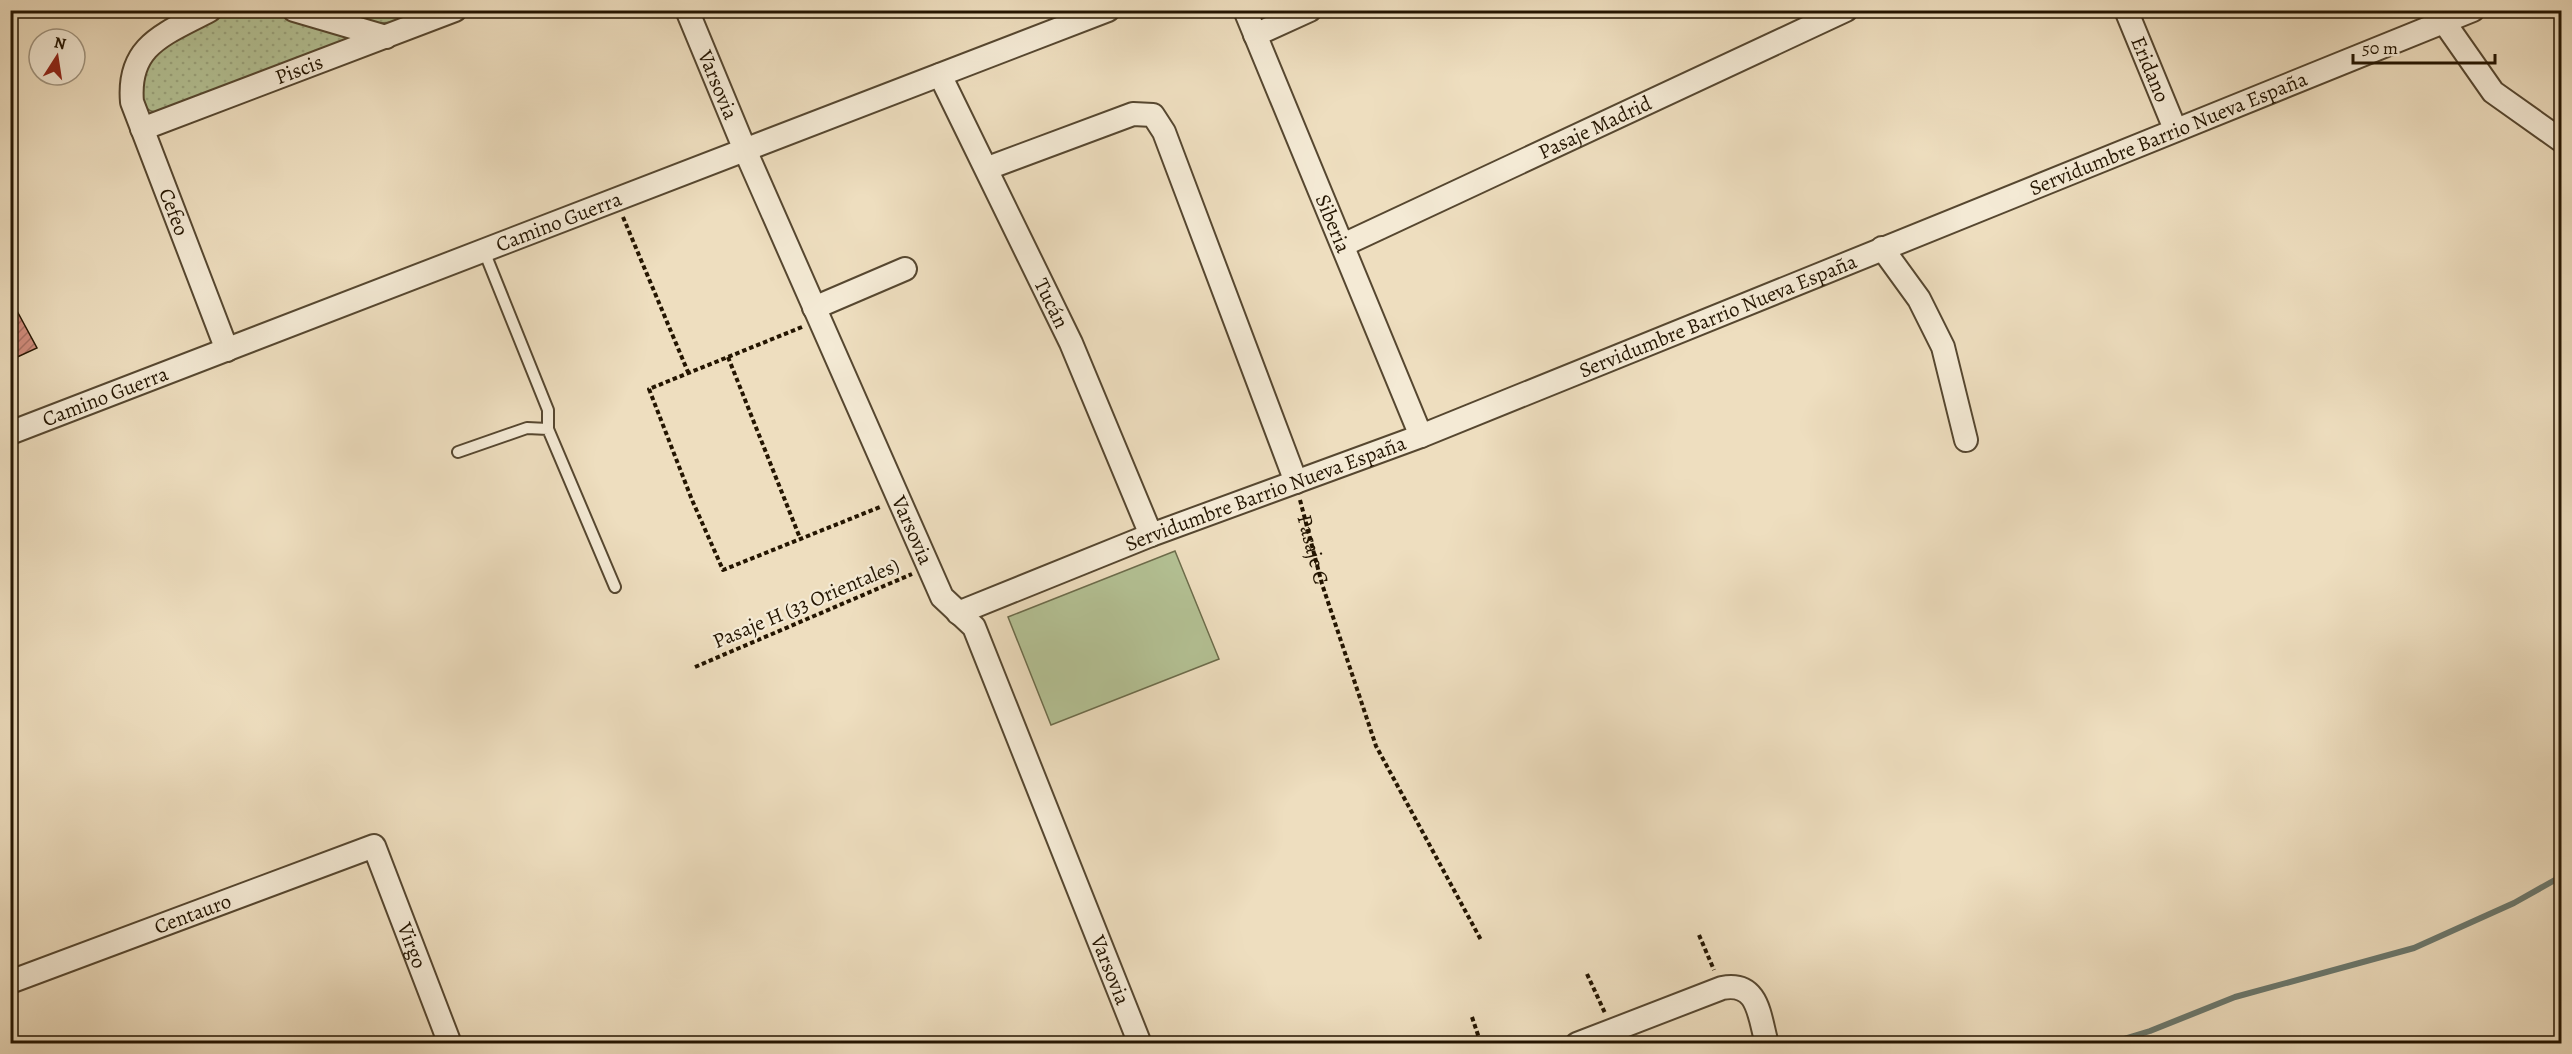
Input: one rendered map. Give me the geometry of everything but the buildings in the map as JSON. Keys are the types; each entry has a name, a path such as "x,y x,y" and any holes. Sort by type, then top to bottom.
{"street":[{"name":"Cefeo","path":"210,10 159,38 141,56 132,74 132,102 227,350"},
{"path":"294,10 386,37"},
{"name":"Piscis","path":"142,129 455,10"},
{"name":"Varsovia","path":"687,10 816,314 942,597 974,627 1140,1044"},
{"name":"Camino Guerra","path":"10,433 1108,10"},
{"name":"Siberia","path":"1245,10 1421,436"},
{"path":"1255,35 1310,10"},
{"name":"Pasaje Madrid","path":"1342,245 1846,10"},
{"name":"Eridano","path":"2126,10 2175,129"},
{"name":"Servidumbre Barrio Nueva España","path":"958,613 1151,535 1421,436 2473,10"},
{"path":"2444,22 2493,92 2562,141"},
{"name":"Tucán","path":"940,75 988,168 1071,343 1151,535"},
{"path":"988,168 1133,114 1153,115 1164,132 1296,482"},
{"path":"1882,248 1919,299 1943,347 1966,440"},
{"path":"816,314 905,269"},
{"name":"Centauro","path":"10,982 374,846"},
{"name":"Virgo","path":"374,846 450,1044"},
{"path":"1577,1044 1722,988 1734,986 1745,988 1752,995 1767,1044"}],"lane":[{"path":"484,251 548,410 548,429 615,587"},
{"path":"458,452 527,428 548,429"}],"path":[{"path":"615,200 688,372"},
{"path":"816,314 728,357 649,388 692,500 723,570 899,500"},
{"path":"728,357 800,538"},
{"name":"Pasaje C","path":"1296,482 1322,584 1376,746 1480,940"},
{"name":"Pasaje H (33 Orientales)","path":"695,667 910,576 927,563"},
{"path":"1699,934 1722,988"},
{"path":"1587,974 1613,1030"},
{"path":"1472,1017 1481,1044"}],"green space":[{"path":"226,11 267,11 351,35 348,42 160,113 151,111 142,105 139,81 152,53 205,20"},
{"path":"326,11 434,11 396,22 378,23"},
{"path":"1175,551 1219,659 1051,725 1008,617"}],"waterway":[{"path":"2107,1044 2150,1031 2235,997 2414,948 2514,903 2562,876"}]}
